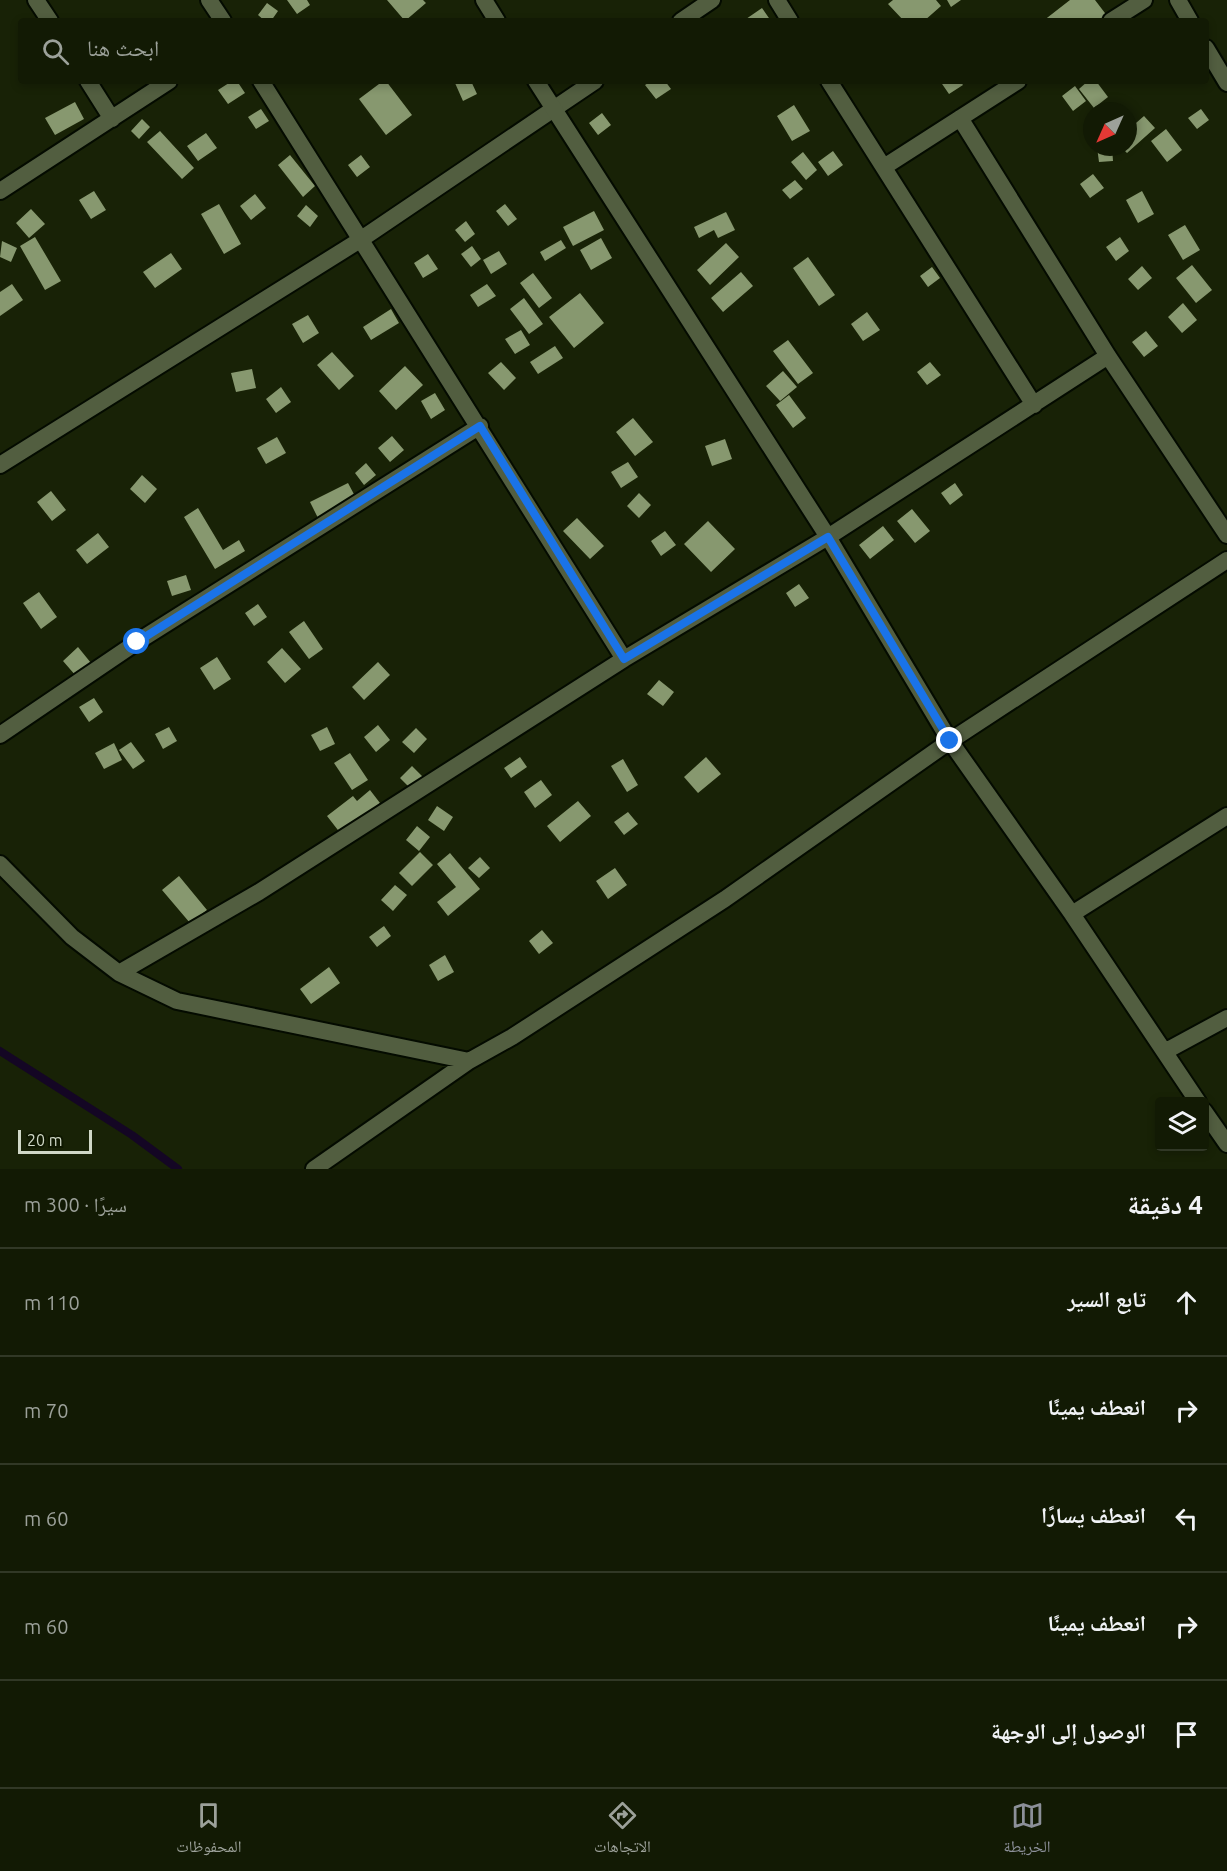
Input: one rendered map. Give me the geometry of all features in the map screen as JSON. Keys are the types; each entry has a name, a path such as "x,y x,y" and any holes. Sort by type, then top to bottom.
{"street":[{"path":"36,0 48,18"},
{"path":"210,0 221,18"},
{"path":"484,0 495,18"},
{"path":"685,18 712,0"},
{"path":"777,0 788,18"},
{"path":"1117,18 1144,0"},
{"path":"1178,0 1188,18"},
{"path":"1209,53 1227,83"},
{"path":"90,84 112,119"},
{"path":"0,190 164,84"},
{"path":"263,84 480,426 624,659"},
{"path":"538,84 828,537 950,741 1072,914 1195,1097"},
{"path":"0,465 360,240 591,84"},
{"path":"831,84 1034,405"},
{"path":"884,167 1013,84"},
{"path":"960,118 1108,356 1227,535"},
{"path":"119,973 259,892 624,659 828,537 1108,356"},
{"path":"0,735 127,649 480,426"},
{"path":"314,1169 469,1061 512,1037 725,899 950,741 1227,560"},
{"path":"1072,914 1227,816"},
{"path":"0,864 72,937 119,973 177,1001 469,1061"},
{"path":"1166,1051 1227,1018"},
{"path":"1209,1118 1227,1144"}],"building":[{"path":"287,0 307,0 310,5 297,14"},
{"path":"387,0 423,0 426,3 408,18 402,18"},
{"path":"893,0 936,0 941,6 927,18 901,18 888,4"},
{"path":"947,0 961,0 951,7"},
{"path":"1070,0 1095,0 1108,17 1106,18 1047,18"},
{"path":"267,3 278,11 273,18 262,18 258,15"},
{"path":"762,8 769,18 747,18"},
{"path":"227,84 239,84 245,93 228,104 218,90"},
{"path":"379,84 388,84 412,115 386,135 359,99"},
{"path":"455,84 472,84 477,94 463,101"},
{"path":"667,84 671,89 656,99 645,85"},
{"path":"942,84 963,85 949,94"},
{"path":"1085,84 1098,84 1108,97 1102,102 1089,102 1079,89"},
{"path":"1075,86 1086,101 1073,111 1062,96"},
{"path":"75,102 84,119 55,135 45,118"},
{"path":"794,105 810,131 792,141 777,116"},
{"path":"261,109 269,121 256,129 248,117"},
{"path":"1201,109 1209,120 1197,129 1188,118"},
{"path":"602,113 611,125 598,135 589,123"},
{"path":"1144,116 1155,128 1137,144 1137,122"},
{"path":"142,119 150,127 139,139 131,131"},
{"path":"1166,129 1182,150 1167,162 1151,141"},
{"path":"160,131 194,168 182,179 147,142"},
{"path":"206,133 217,148 198,161 187,146"},
{"path":"833,151 843,165 828,176 818,162"},
{"path":"803,152 817,170 806,180 791,162"},
{"path":"290,155 315,186 303,197 278,165"},
{"path":"361,155 370,167 357,177 348,165"},
{"path":"1098,156 1113,156 1113,161 1099,162"},
{"path":"1093,174 1104,188 1090,198 1080,184"},
{"path":"795,180 803,189 790,199 782,190"},
{"path":"94,191 106,210 91,219 79,200"},
{"path":"1142,191 1154,214 1138,223 1126,200"},
{"path":"255,194 266,208 251,220 240,206"},
{"path":"219,204 241,244 224,254 201,214"},
{"path":"505,204 517,219 508,226 496,211"},
{"path":"306,205 318,216 310,227 297,216"},
{"path":"31,209 45,224 29,238 16,223"},
{"path":"594,211 604,230 573,246 563,227"},
{"path":"726,212 735,230 718,238 714,230 699,238 694,227"},
{"path":"466,221 475,234 465,242 455,230"},
{"path":"1185,225 1200,250 1183,260 1168,235"},
{"path":"35,237 61,281 45,290 20,246"},
{"path":"1120,237 1129,251 1116,261 1106,247"},
{"path":"601,238 612,258 591,270 580,250"},
{"path":"561,240 566,248 545,261 540,252"},
{"path":"2,241 17,248 11,262 0,257"},
{"path":"726,243 739,257 710,285 697,270"},
{"path":"472,246 481,259 471,267 461,254"},
{"path":"499,251 507,264 491,274 483,260"},
{"path":"171,253 182,269 155,288 143,272"},
{"path":"428,254 438,269 423,278 414,263"},
{"path":"808,257 835,295 819,306 793,268"},
{"path":"1192,265 1212,290 1196,303 1176,278"},
{"path":"1142,266 1152,278 1138,290 1128,279"},
{"path":"932,267 940,278 928,287 920,276"},
{"path":"741,272 753,286 723,312 711,298"},
{"path":"533,273 552,298 539,308 520,283"},
{"path":"12,284 23,300 0,316 0,292"},
{"path":"487,284 496,296 478,307 470,295"},
{"path":"580,293 604,323 574,348 549,317"},
{"path":"524,298 543,324 529,334 510,309"},
{"path":"1183,303 1197,320 1182,333 1168,317"},
{"path":"391,309 399,323 371,340 363,327"},
{"path":"867,312 880,330 863,341 851,324"},
{"path":"308,315 319,333 303,343 292,324"},
{"path":"521,330 530,345 515,354 505,339"},
{"path":"1146,331 1158,346 1144,357 1132,342"},
{"path":"788,340 813,373 798,384 773,351"},
{"path":"555,346 563,358 538,374 530,362"},
{"path":"332,352 354,376 339,390 317,365"},
{"path":"501,362 516,378 504,390 488,373"},
{"path":"930,362 941,375 927,385 917,372"},
{"path":"405,366 423,385 396,410 379,391"},
{"path":"252,369 256,388 236,392 231,373"},
{"path":"783,371 797,387 780,401 766,386"},
{"path":"281,387 291,402 276,413 266,399"},
{"path":"435,393 445,410 431,419 421,401"},
{"path":"789,395 806,418 793,428 776,405"},
{"path":"633,418 653,442 635,456 616,432"},
{"path":"392,436 404,450 390,462 378,448"},
{"path":"277,437 286,453 266,464 257,448"},
{"path":"725,439 732,459 712,466 705,446"},
{"path":"628,462 638,477 621,488 611,472"},
{"path":"366,463 376,475 364,485 355,473"},
{"path":"142,475 157,489 145,503 130,489"},
{"path":"348,483 356,498 318,518 310,502"},
{"path":"955,483 963,495 950,505 941,493"},
{"path":"51,491 66,510 52,521 37,502"},
{"path":"639,493 651,505 639,518 627,506"},
{"path":"198,508 223,550 239,540 245,551 215,569 184,517"},
{"path":"912,509 930,531 915,543 897,521"},
{"path":"577,518 604,546 590,559 563,531"},
{"path":"708,521 735,549 711,572 684,544"},
{"path":"883,526 894,540 870,559 859,545"},
{"path":"665,531 676,545 661,556 651,541"},
{"path":"98,533 109,547 87,564 76,550"},
{"path":"186,575 191,590 172,596 167,581"},
{"path":"799,584 809,598 795,607 786,593"},
{"path":"39,592 57,617 41,629 23,603"},
{"path":"258,604 267,617 254,626 245,613"},
{"path":"304,621 323,649 309,659 289,632"},
{"path":"78,647 91,663 76,676 63,661"},
{"path":"282,648 301,669 285,683 267,662"},
{"path":"217,657 231,679 214,690 200,668"},
{"path":"378,662 390,675 364,700 352,687"},
{"path":"659,680 674,692 663,706 647,694"},
{"path":"94,698 103,712 89,722 79,707"},
{"path":"378,725 390,740 376,752 364,737"},
{"path":"169,727 177,741 163,749 155,734"},
{"path":"327,727 335,744 320,751 311,735"},
{"path":"416,728 427,739 414,753 402,742"},
{"path":"131,742 145,761 133,769 119,750"},
{"path":"114,743 122,760 104,769 95,753"},
{"path":"350,753 368,780 352,790 334,763"},
{"path":"520,757 527,767 511,778 504,768"},
{"path":"706,757 721,774 698,793 684,777"},
{"path":"623,759 638,785 627,792 611,766"},
{"path":"412,766 424,778 412,790 400,778"},
{"path":"541,780 552,795 535,808 524,792"},
{"path":"370,790 380,803 341,834 327,816 353,796 357,801"},
{"path":"578,801 591,816 560,842 547,826"},
{"path":"437,806 453,817 444,831 428,820"},
{"path":"628,812 638,824 624,835 614,822"},
{"path":"417,826 430,837 419,851 406,840"},
{"path":"420,852 433,865 412,886 399,873"},
{"path":"450,853 480,889 448,916 437,902 456,887 437,864"},
{"path":"480,857 490,868 479,878 468,868"},
{"path":"615,868 627,885 608,899 596,881"},
{"path":"179,876 207,910 190,923 162,890"},
{"path":"395,885 407,895 393,911 381,900"},
{"path":"384,926 391,936 377,947 369,937"},
{"path":"542,930 553,943 539,954 529,941"},
{"path":"445,955 454,972 438,981 429,965"},
{"path":"329,967 340,983 311,1004 300,989"}],"waterway":[{"path":"0,1051 132,1135 178,1169"}],"route":[{"path":"137,642 480,426 624,659 828,537 950,741"}]}
